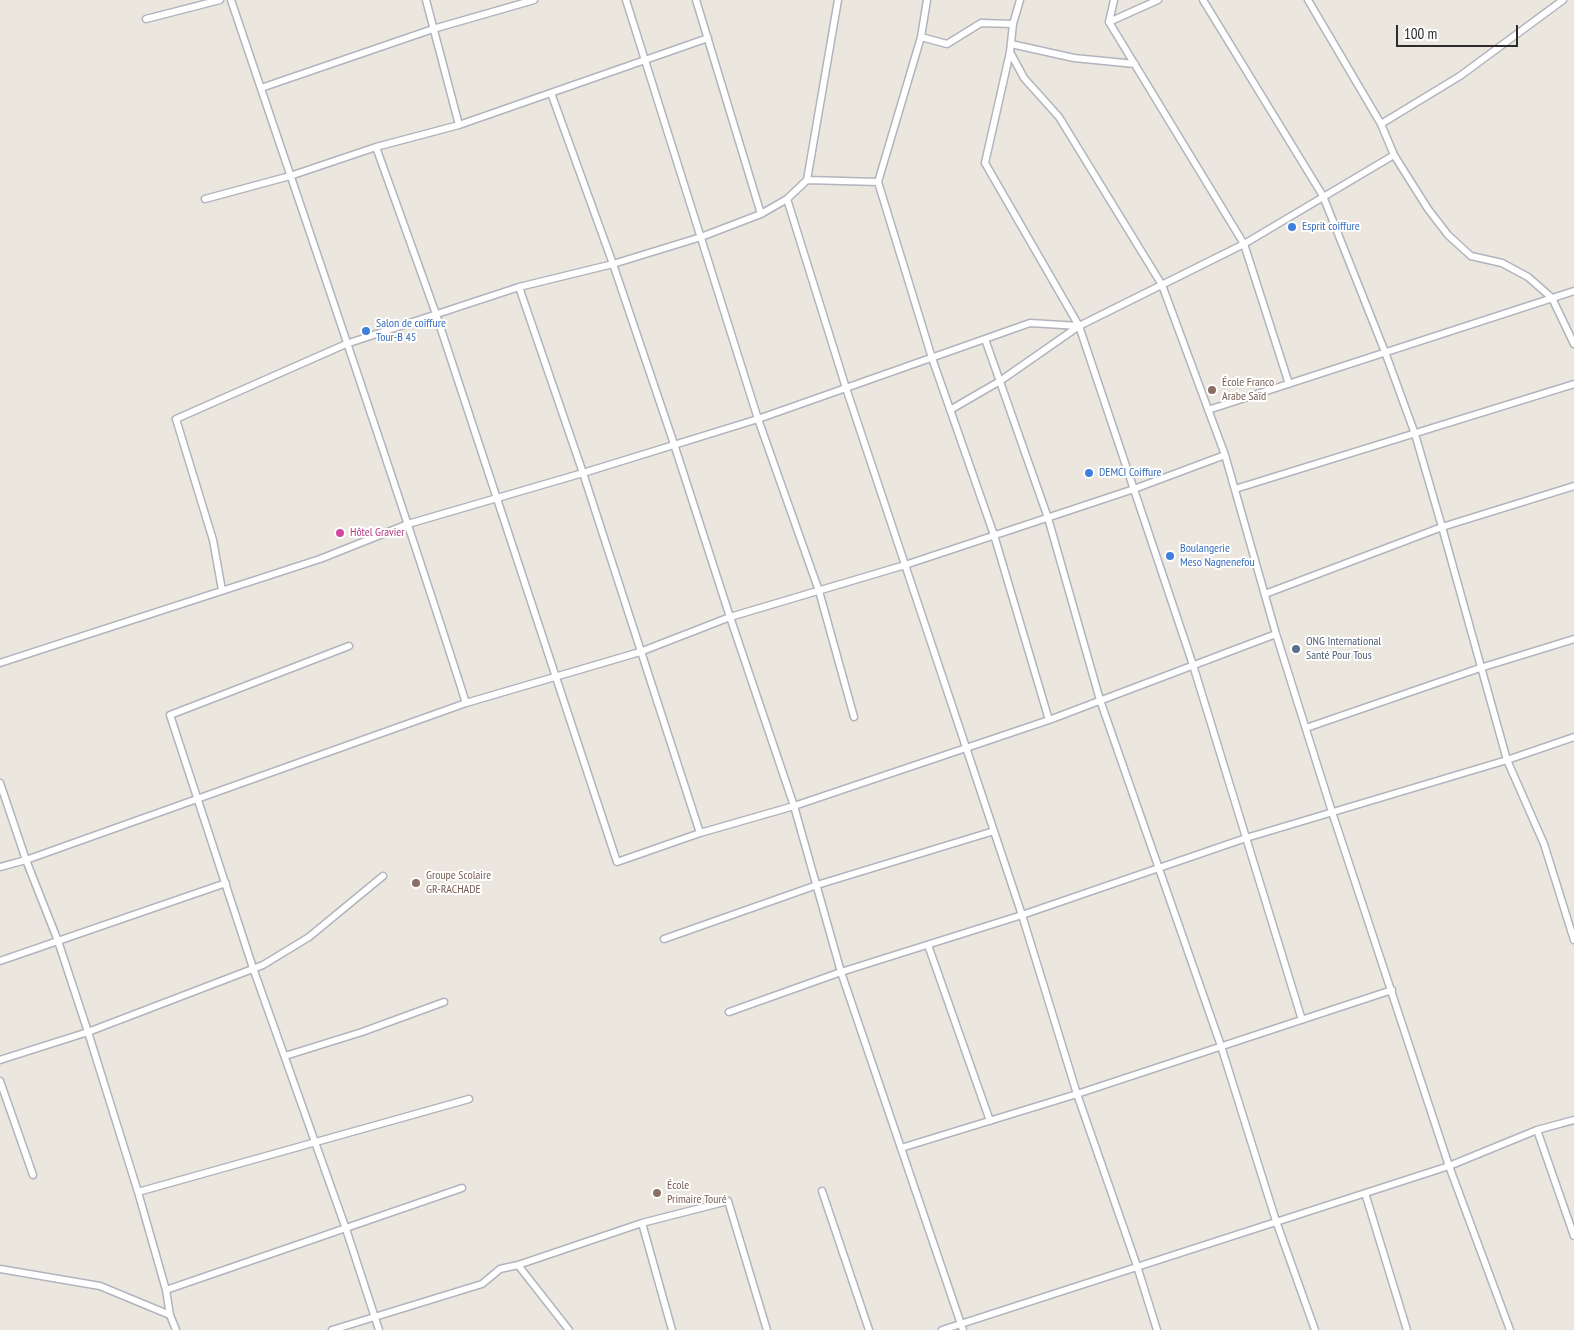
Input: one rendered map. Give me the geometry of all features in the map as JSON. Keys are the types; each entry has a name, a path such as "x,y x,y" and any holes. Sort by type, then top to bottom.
{"street":[{"path":"146,19 220,0"},
{"path":"231,0 408,524 466,703"},
{"path":"426,0 458,125"},
{"path":"261,88 433,29 534,0"},
{"path":"626,0 721,306 758,419 819,591 854,718"},
{"path":"696,0 762,214"},
{"path":"222,590 213,540 176,419 346,344 520,287 612,264 701,237 762,214 787,200 806,180 838,0"},
{"path":"927,0 920,37 878,182 932,358 994,535 1049,720"},
{"path":"1020,0 1013,24 1010,52 985,163 1079,326 1193,665 1302,1020"},
{"path":"1114,0 1109,22 1244,244 1289,384"},
{"path":"1109,22 1158,0"},
{"path":"1202,0 1323,196 1385,352 1415,434 1507,760 1544,844 1574,940"},
{"path":"1308,0 1381,124 1394,155 1443,228 1471,256 1502,264 1528,277 1552,298 1574,344"},
{"path":"1381,124 1460,76 1563,0"},
{"path":"920,37 947,44 981,23 1013,24"},
{"path":"206,199 290,176 376,147 458,125 708,38"},
{"path":"1011,44 1074,58 1135,64"},
{"path":"1010,52 1024,78 1060,118 1162,285 1225,455 1276,634 1332,812 1449,1166 1510,1330"},
{"path":"551,93 674,444 794,806 841,972 962,1326"},
{"path":"376,147 436,314 617,862 700,832 794,806 1049,720 1276,634"},
{"path":"950,410 1000,381 1079,326 1244,244 1394,155"},
{"path":"806,180 878,182"},
{"path":"787,200 846,388 1022,915 1077,1094 1158,1330"},
{"path":"520,287 700,832"},
{"path":"1208,410 1574,291"},
{"path":"0,663 320,559 408,524 758,419 1030,323 1079,326"},
{"path":"985,339 1048,518 1100,700 1221,1046 1276,1221 1315,1330"},
{"path":"1235,490 1574,384"},
{"path":"0,866 26,860 466,703 640,652 730,617 905,565 1134,489 1225,455"},
{"path":"1265,594 1442,527 1574,486"},
{"path":"1306,728 1480,668 1574,639"},
{"path":"349,646 170,715 254,968 346,1229 379,1330"},
{"path":"730,1012 841,972 1022,915 1246,838 1507,760 1574,737"},
{"path":"0,783 26,860 58,941 88,1032 138,1192 166,1290 170,1315 176,1330"},
{"path":"664,940 816,885 994,831"},
{"path":"0,1060 88,1032 263,965 309,937 383,876"},
{"path":"0,960 226,883"},
{"path":"928,945 990,1121"},
{"path":"901,1148 1077,1094 1392,990"},
{"path":"285,1056 362,1032 444,1002"},
{"path":"0,1081 33,1175"},
{"path":"138,1192 468,1099"},
{"path":"942,1330 962,1326 1137,1266 1449,1166 1537,1130 1574,1120"},
{"path":"1537,1130 1574,1236"},
{"path":"166,1290 462,1188"},
{"path":"822,1191 869,1330"},
{"path":"1365,1193 1407,1330"},
{"path":"332,1330 482,1284 500,1269 518,1265 642,1223 728,1200 767,1330"},
{"path":"642,1223 672,1330"},
{"path":"518,1265 569,1330"},
{"path":"0,1269 100,1286 170,1315"}],"place":[{"name":"Esprit coiffure","path":"1292,227"},
{"name":"Salon de coiffure Tour-B 45","path":"366,331"},
{"name":"École Franco Arabe Saïd","path":"1212,390"},
{"name":"DEMCI Coiffure","path":"1089,473"},
{"name":"Hôtel Gravier","path":"340,533"},
{"name":"Boulangerie Meso Nagnenefou","path":"1170,556"},
{"name":"ONG International Santé Pour Tous","path":"1296,649"},
{"name":"Groupe Scolaire GR-RACHADE","path":"416,883"},
{"name":"École Primaire Touré","path":"657,1193"}]}
